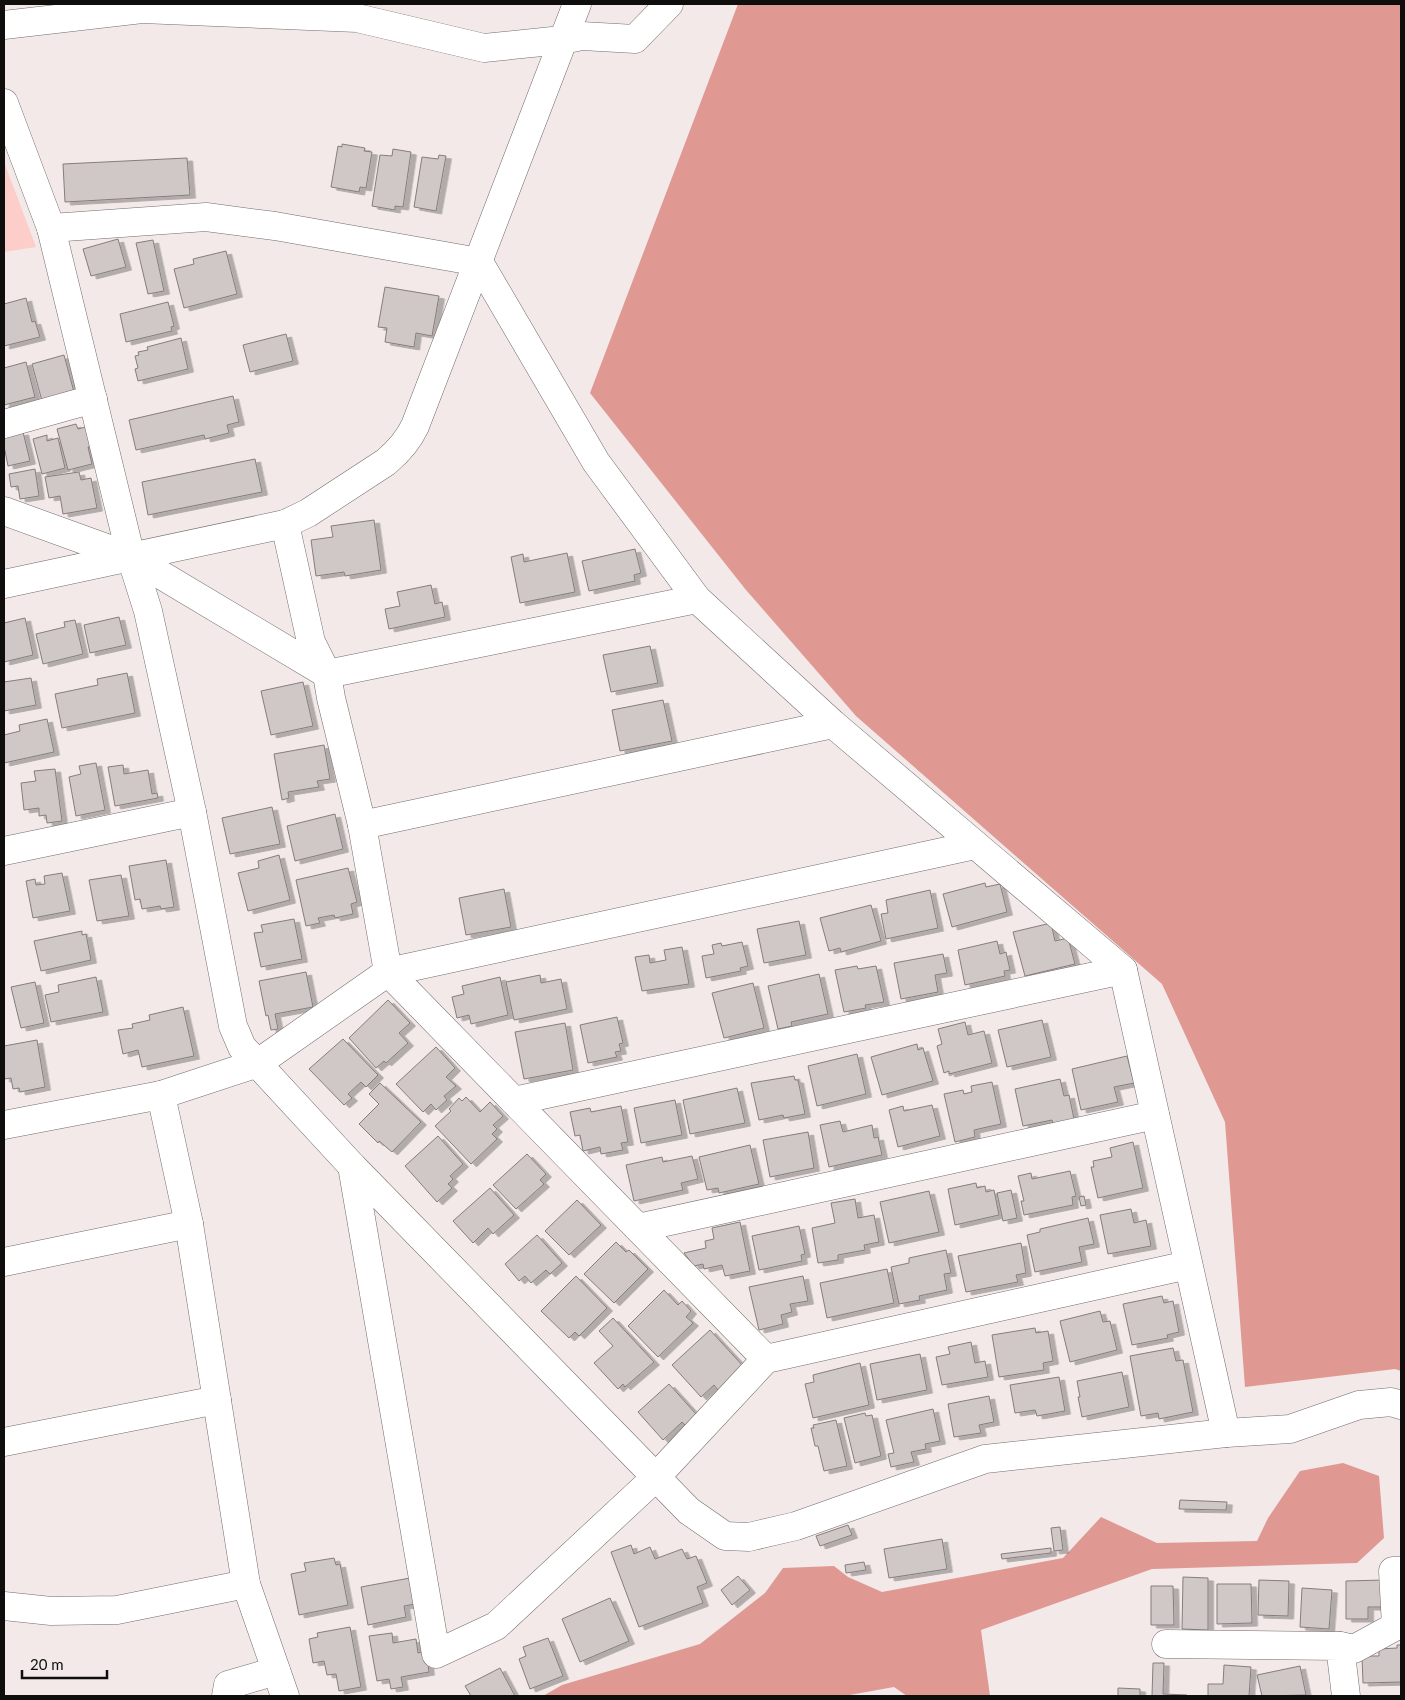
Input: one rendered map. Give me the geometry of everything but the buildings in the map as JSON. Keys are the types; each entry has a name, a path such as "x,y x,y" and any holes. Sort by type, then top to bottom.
{"street":[{"path":"4,584 285,524 308,513 386,462 408,441 479,262 577,4"},
{"path":"4,26 143,7 357,18 484,48 562,40 582,36 635,40 669,4"},
{"path":"4,102 51,228 131,557 148,611 192,812 233,1026 242,1047 352,1166 689,1511 725,1536 749,1537 796,1526 985,1459 1226,1433 1290,1429 1359,1405 1391,1402 1401,1404"},
{"path":"51,228 206,217 275,226 479,262 596,462 697,598 833,724 1123,970 1226,1433"},
{"path":"4,424 93,399"},
{"path":"4,512 131,557 327,674 697,598"},
{"path":"285,524 311,642 327,674 331,698 362,825 388,972 766,1358"},
{"path":"362,825 833,724"},
{"path":"4,851 192,812"},
{"path":"4,1125 161,1095 258,1063 388,972 975,845"},
{"path":"514,1101 1123,970"},
{"path":"161,1095 188,1224 246,1584 280,1684 228,1685 226,1696"},
{"path":"638,1228 1155,1115"},
{"path":"352,1166 436,1654 496,1626 655,1478 766,1358 1188,1265"},
{"path":"4,1262 188,1224"},
{"path":"4,1442 217,1400"},
{"path":"1166,1644 1340,1646 1354,1648 1399,1626 1393,1571 1401,1571"},
{"path":"4,1606 52,1611 117,1610 246,1584"},
{"path":"1340,1646 1346,1696"}],"shaded area":[{"path":"738,4 1401,4 1401,1371 1395,1369 1245,1387 1225,1122 1162,984 856,716 746,590 590,393"},
{"path":"4,162 36,247 4,252"},
{"path":"1343,1463 1379,1476 1384,1538 1357,1563 1152,1569 981,1630 990,1696 907,1696 894,1687 844,1696 543,1696 562,1685 700,1644 765,1593 783,1568 834,1566 848,1577 882,1592 1063,1558 1101,1517 1157,1543 1257,1541 1268,1518 1300,1471"}]}
